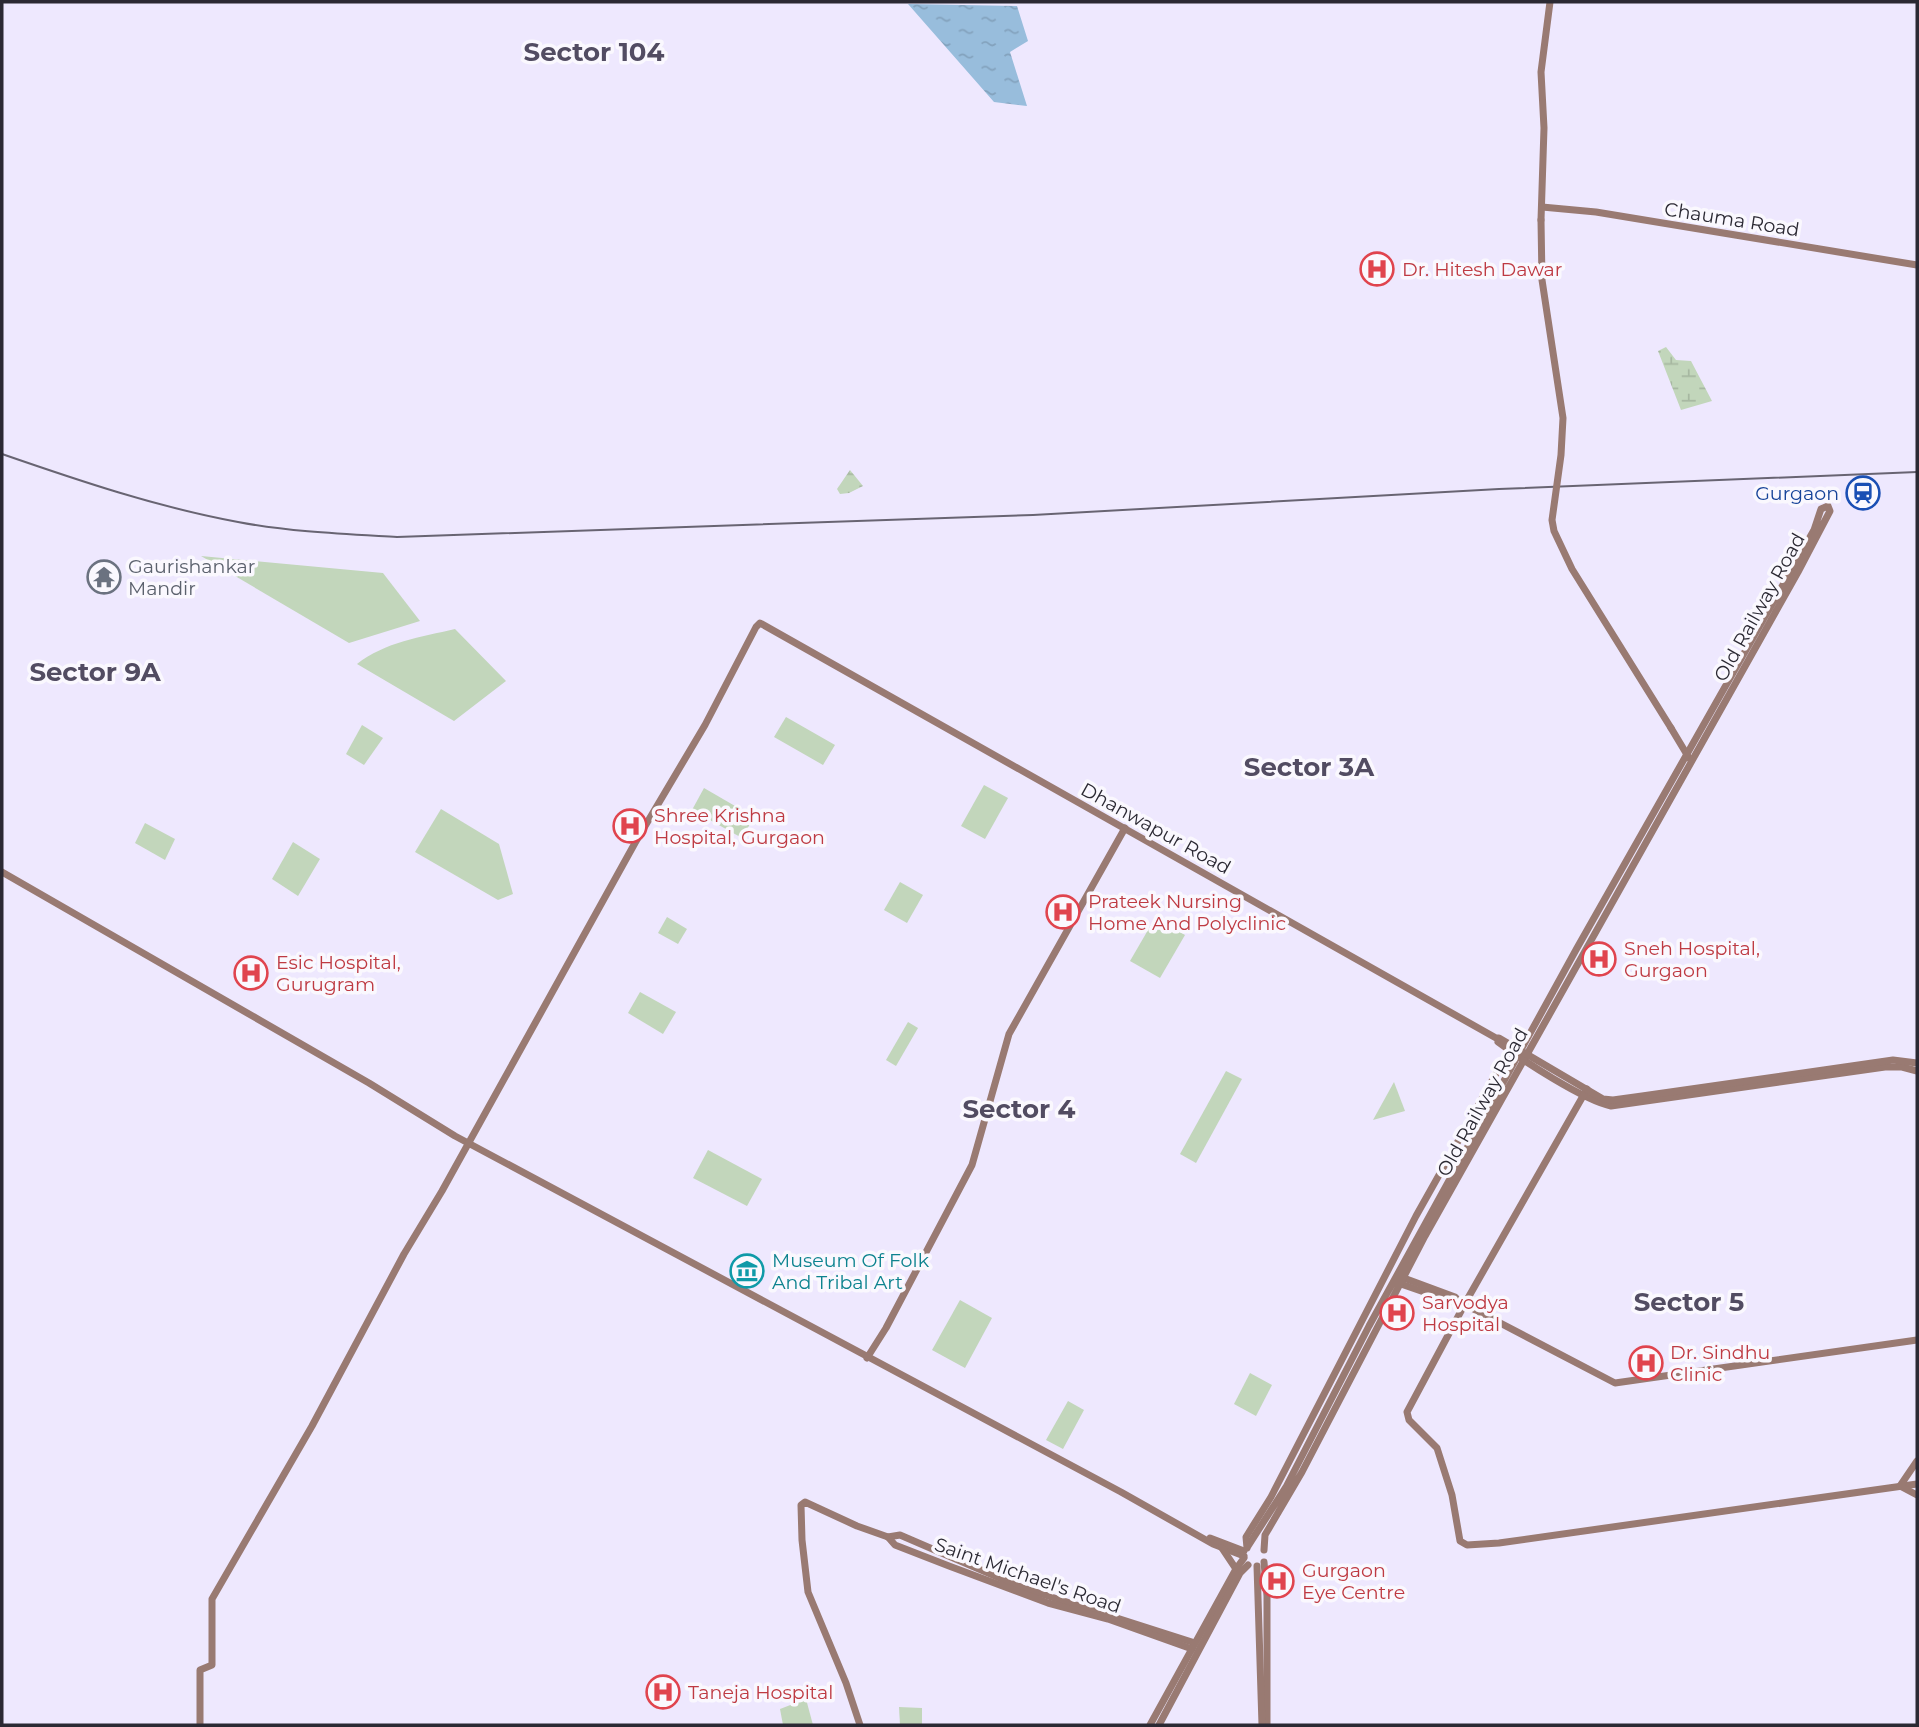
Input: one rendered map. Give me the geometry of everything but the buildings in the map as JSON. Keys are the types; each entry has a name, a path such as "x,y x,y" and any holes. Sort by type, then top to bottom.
{"street":[{"path":"1552,2 1545,48 1548,129 1541,220 1544,302 1563,418 1552,520 1554,531 1572,569 1689,759"},
{"name":"Chauma Road","path":"1542,207 1596,212 1917,265"},
{"name":"Old Railway Road","path":"1159,1725 1250,1557 1364,1336 1398,1280 1520,1055 1802,563 1830,511 1828,506 1821,509 1814,530 1689,759"},
{"name":"Dhanwapur Road","path":"469,1143 635,843 705,725 756,626 763,623 1499,1038 1520,1055 1585,1092"},
{"path":"867,1358 886,1328 974,1159 986,1108 1009,1034 1125,828"},
{"path":"2,872 469,1143 1221,1548 1250,1557"},
{"path":"1250,1557 1246,1537 1271,1497 1416,1216 1500,1068 1520,1055"},
{"name":"Old Railway Road","path":"1150,1725 1236,1569 1264,1549 1265,1535 1302,1472 1398,1280 1520,1055"},
{"path":"1585,1092 1613,1100 1893,1060 1917,1063"},
{"path":"1585,1092 1604,1105 1615,1106 1885,1067 1902,1067 1917,1071"},
{"path":"1500,1068 1509,1073"},
{"path":"1585,1092 1462,1303 1406,1415 1437,1448 1452,1495 1458,1537 1463,1544 1511,1541 1917,1484"},
{"path":"200,1725 200,1671 212,1665 212,1600 312,1426 404,1254 469,1143"},
{"path":"1398,1280 1455,1297 1615,1382 1917,1340"},
{"path":"1355,1332 1364,1336"},
{"path":"1900,1486 1917,1461"},
{"path":"1900,1486 1917,1495"},
{"name":"Saint Michael's Road","path":"860,1725 846,1683 808,1592 802,1540 803,1503 888,1537 895,1545 1048,1603 1193,1646"},
{"path":"1192,1532 1250,1557"},
{"path":"1250,1557 1255,1545 1264,1549"},
{"path":"1221,1548 1236,1569"},
{"name":"Old Railway Road","path":"1250,1557 1264,1684"},
{"path":"1262,1725 1264,1684"},
{"path":"1264,1684 1268,1725"}],"green space":[{"path":"1666,347 1676,360 1691,361 1712,401 1681,410 1658,351"},
{"path":"850,470 863,486 840,494 837,489"},
{"path":"201,556 383,573 420,621 349,643"},
{"path":"455,629 506,681 454,721 357,664 391,645"},
{"path":"786,717 835,745 823,765 774,737"},
{"path":"362,725 383,738 364,765 346,754"},
{"path":"984,785 1008,798 985,839 961,826"},
{"path":"704,788 754,817 742,838 692,810"},
{"path":"441,809 499,844 513,894 498,900 415,852"},
{"path":"145,823 175,839 165,860 135,843"},
{"path":"293,842 320,859 298,896 272,879"},
{"path":"900,882 923,895 907,923 884,910"},
{"path":"667,917 687,929 678,944 658,933"},
{"path":"1155,918 1185,935 1160,978 1130,961"},
{"path":"640,992 676,1012 663,1034 628,1013"},
{"path":"908,1022 918,1028 896,1066 886,1060"},
{"path":"1226,1071 1242,1079 1196,1163 1180,1154"},
{"path":"1394,1082 1405,1111 1373,1120"},
{"path":"708,1150 762,1179 747,1206 693,1178"},
{"path":"960,1300 992,1318 965,1368 932,1350"},
{"path":"1250,1373 1272,1385 1256,1416 1234,1404"},
{"path":"1068,1401 1084,1410 1063,1449 1046,1440"},
{"path":"806,1699 813,1725 783,1725 780,1709"},
{"path":"899,1707 922,1708 922,1725 900,1725"}],"water":[{"path":"908,4 1017,6 1028,41 1010,52 1027,106 994,102"}],"railway":[{"path":"2,454 119,492 208,516 277,528 397,537 1033,515 1499,489 1917,472"}],"place":[{"name":"Dr. Hitesh Dawar","path":"1377,269"},
{"name":"Gurgaon","path":"1863,493"},
{"name":"Gaurishankar Mandir","path":"104,577"},
{"name":"Shree Krishna Hospital, Gurgaon","path":"630,826"},
{"name":"Prateek Nursing Home And Polyclinic","path":"1063,912"},
{"name":"Sneh Hospital, Gurgaon","path":"1599,959"},
{"name":"Esic Hospital, Gurugram","path":"251,973"},
{"name":"Museum Of Folk And Tribal Art","path":"747,1271"},
{"name":"Sarvodya Hospital","path":"1397,1313"},
{"name":"Dr. Sindhu Clinic","path":"1646,1363"},
{"name":"Gurgaon Eye Centre","path":"1277,1581"},
{"name":"Taneja Hospital","path":"663,1692"}],"district":[{"name":"Sector 104","path":"594,52"},
{"name":"Sector 9A","path":"95,672"},
{"name":"Sector 3A","path":"1309,767"},
{"name":"Sector 4","path":"1019,1109"},
{"name":"Sector 5","path":"1689,1302"}]}
